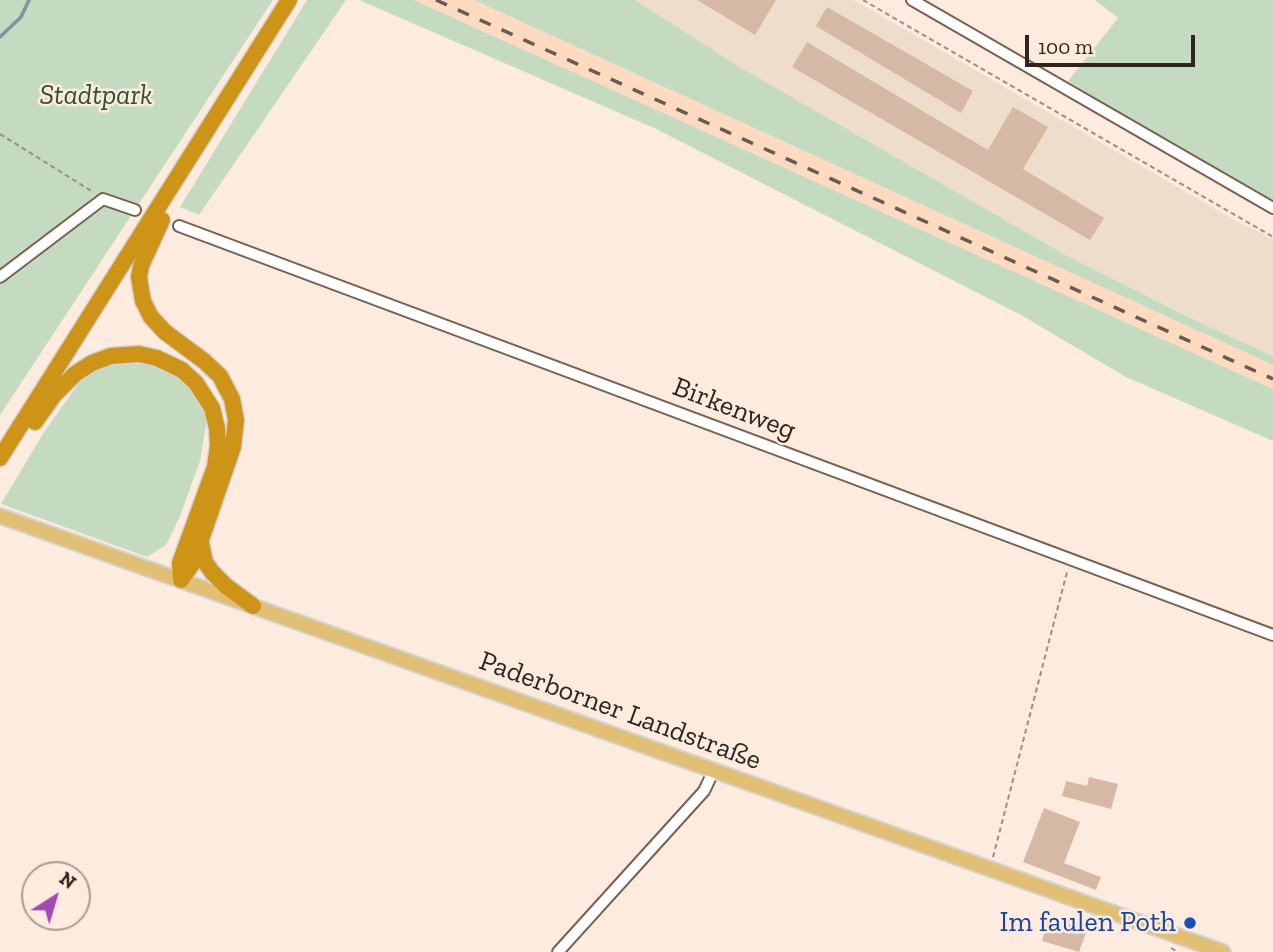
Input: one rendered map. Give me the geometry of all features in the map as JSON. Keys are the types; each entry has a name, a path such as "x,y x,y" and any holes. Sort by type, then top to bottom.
{"highway":[{"path":"4,451 285,7"},
{"path":"181,580 193,563 201,540 235,438 236,420 226,385 213,368 165,332 151,317 143,301 139,278 141,266 150,243 191,171 190,157"},
{"path":"4,451 30,428 67,381 100,359 120,354 149,356 167,362 189,376 208,399 215,416 218,445 215,467 180,563 181,580"},
{"path":"201,540 202,553 212,572 253,606"}],"main road":[{"name":"Paderborner Landstraße","path":"0,516 1223,952"}],"street":[{"path":"912,0 1273,208"},
{"path":"0,277 103,199 135,210"},
{"name":"Birkenweg","path":"178,226 1273,635"},
{"path":"558,952 704,791 714,770"}],"path":[{"path":"863,0 1273,237"},
{"path":"0,134 103,199"},
{"path":"990,869 1071,559"}],"shaded area":[{"path":"414,0 474,0 1273,365 1273,389"},
{"path":"635,0 854,0 1238,222 1273,239 1273,356 1188,317 1062,253 738,66"}],"green space":[{"name":"Stadtpark","path":"0,0 273,0 0,415"},
{"path":"307,0 346,0 199,215 180,207"},
{"path":"359,0 414,0 1273,389 1273,441 1126,377 1021,315 654,128"},
{"path":"474,0 635,0 738,66 1062,253 1188,317 1273,356 1273,365"},
{"path":"1095,0 1273,0 1273,201 1127,118 1068,81 1118,18"},
{"path":"127,362 156,366 178,377 196,395 207,420 200,461 180,516 166,545 147,557 1,504 44,432 81,380 102,368"}],"building":[{"path":"697,0 776,0 755,35"},
{"path":"827,7 973,91 961,113 816,26"},
{"path":"807,42 988,150 1013,107 1048,127 1023,169 1104,218 1090,240 792,67"},
{"path":"1089,777 1118,784 1111,809 1062,796 1066,781 1087,786"},
{"path":"1044,808 1080,822 1064,863 1101,877 1096,890 1023,862"},
{"path":"1049,917 1087,930 1079,952 1042,941"}],"waterway":[{"path":"0,37 21,17 29,0"}],"railway":[{"path":"436,0 1273,379"}],"place":[{"name":"Im faulen Poth","path":"1190,923"}]}
